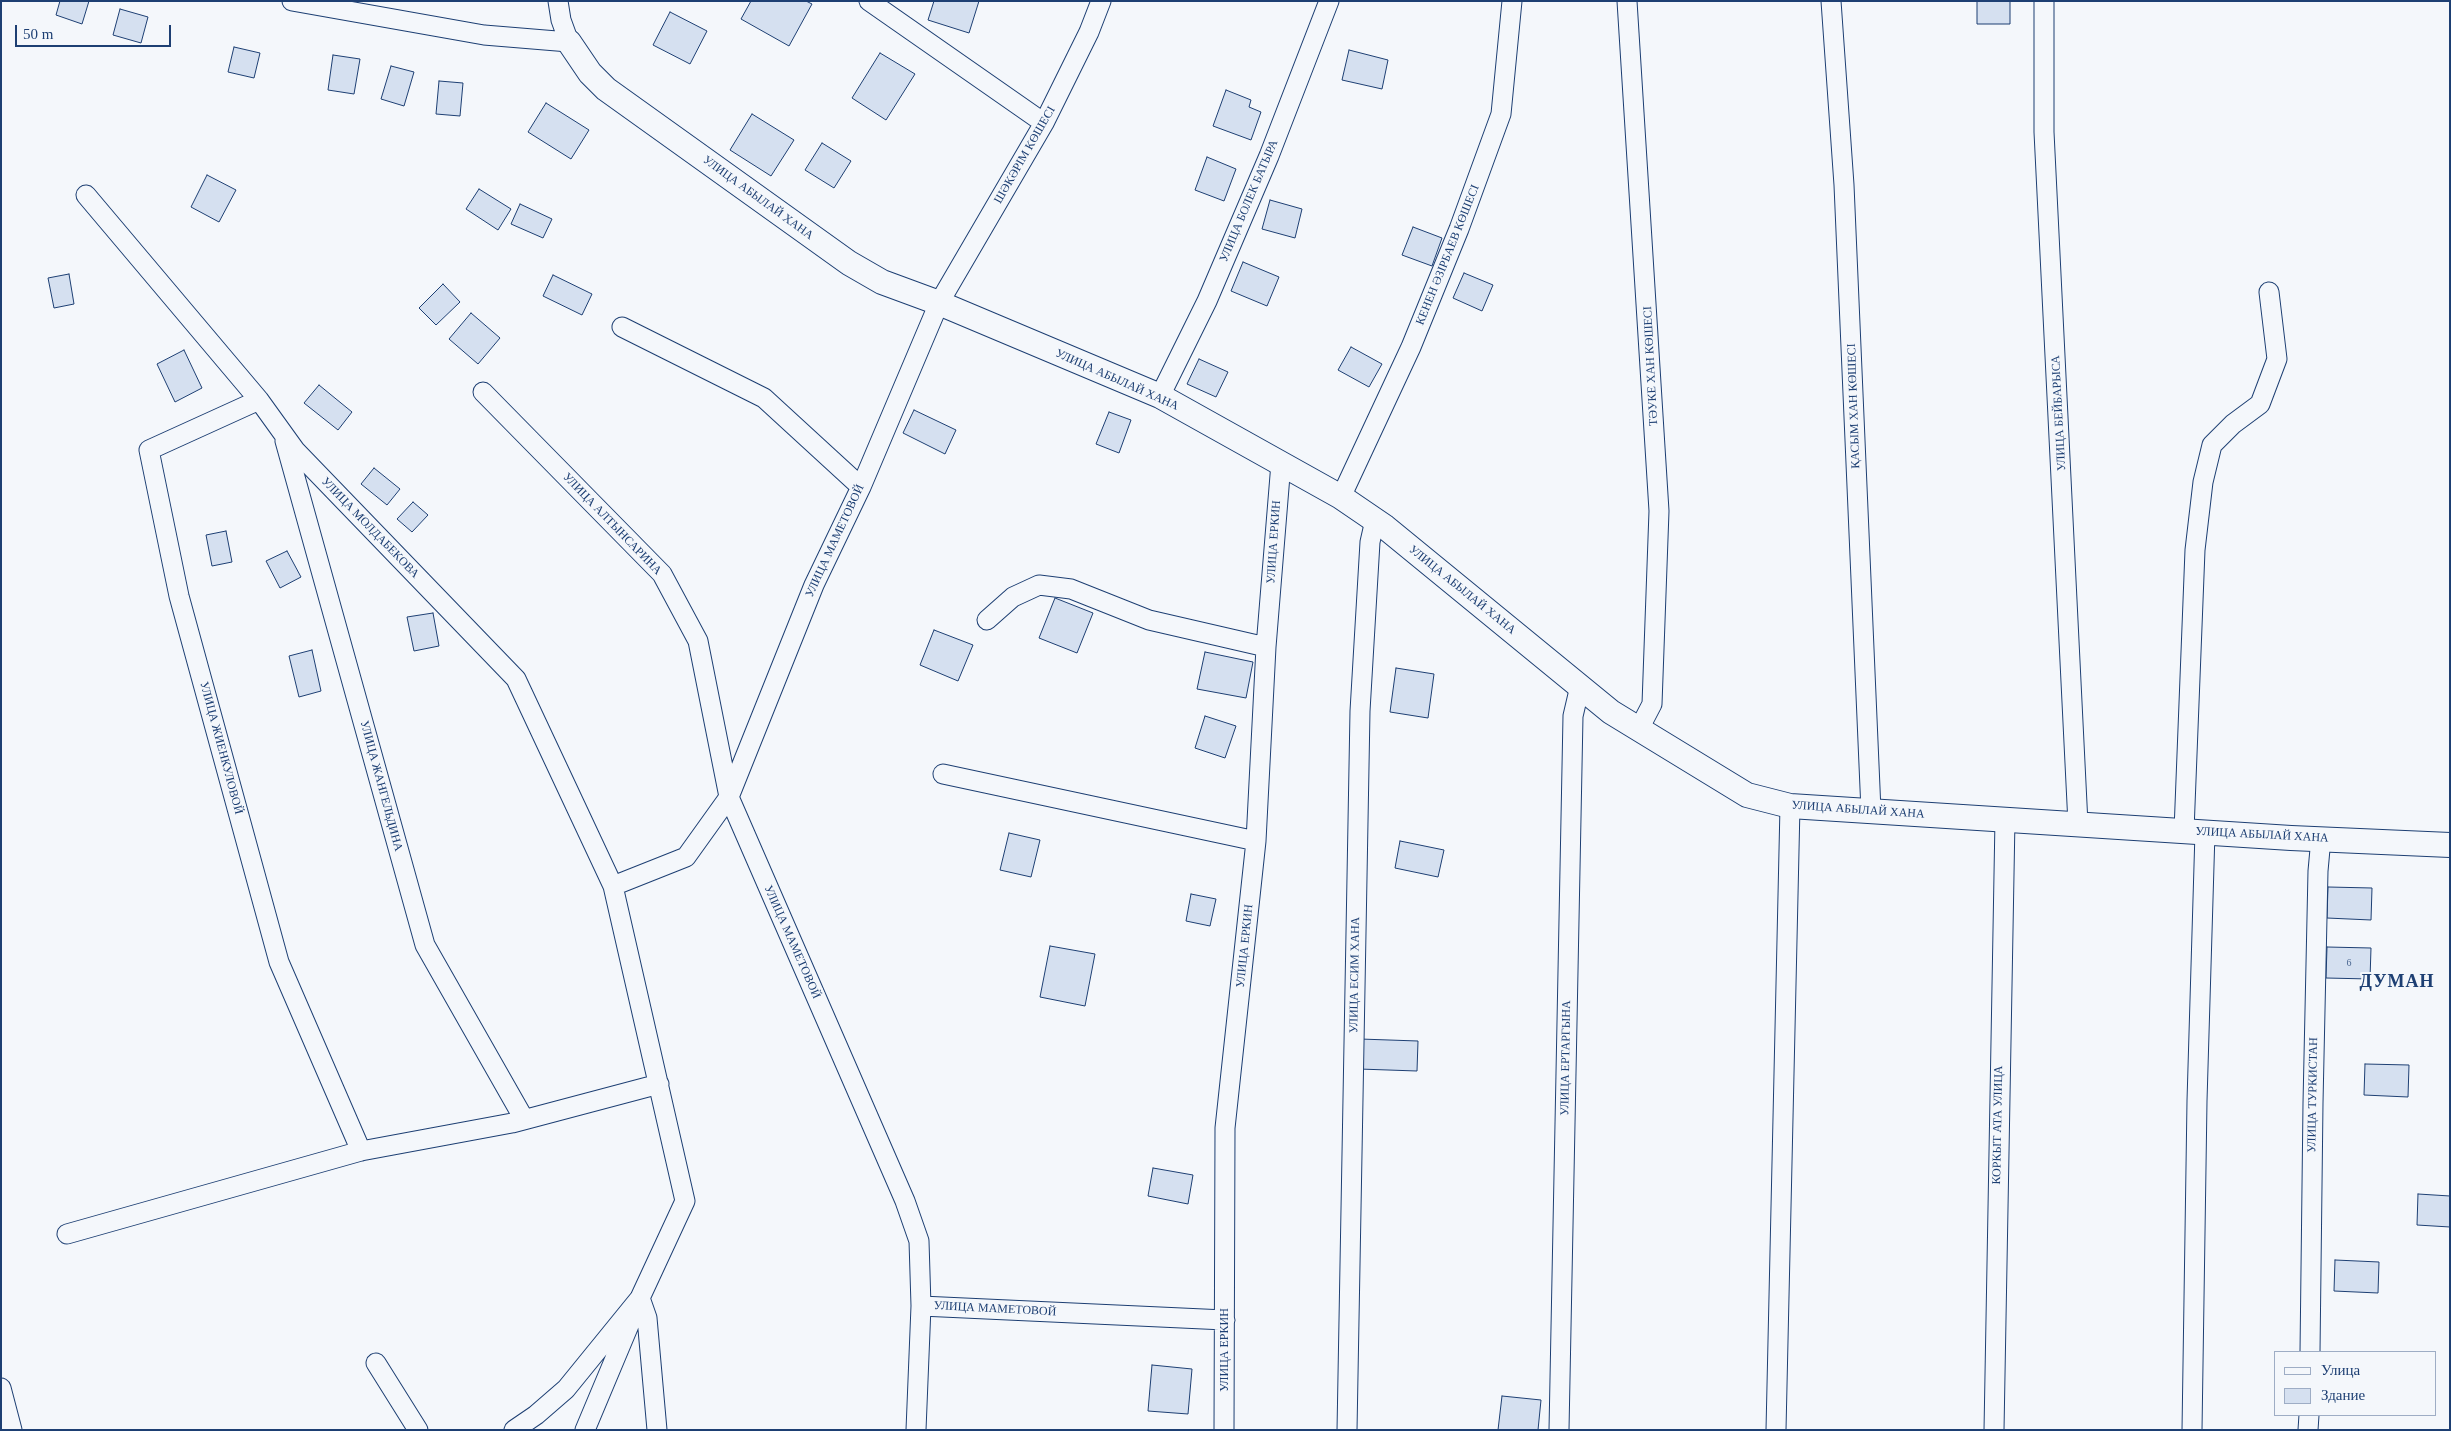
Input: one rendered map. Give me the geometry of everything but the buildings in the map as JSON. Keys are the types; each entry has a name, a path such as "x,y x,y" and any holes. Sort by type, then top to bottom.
{"street":[{"path":"292,1 484,36 569,42 561,20 558,1"},
{"path":"869,1 1044,124"},
{"name":"ШӘКӘРІМ КӨШЕСІ","path":"939,303 1044,124 1102,1"},
{"name":"УЛИЦА БОЛЕК БАТЫРА","path":"1160,396 1207,301 1250,201 1329,1"},
{"name":"КЕНЕН ӘЗІРБАЕВ КӨШЕСІ","path":"1341,497 1411,347 1460,229 1502,114 1512,1"},
{"name":"ТӘУКЕ ХАН КӨШЕСІ","path":"1627,1 1659,511 1652,704 1640,729"},
{"name":"ҚАСЫМ ХАН КӨШЕСІ","path":"1831,1 1844,194 1871,811"},
{"name":"УЛИЦА БЕЙБАРЫСА","path":"2044,1 2044,132 2078,824"},
{"name":"УЛИЦА АБЫЛАЙ ХАНА","path":"569,42 590,73 606,89 849,263 882,282 939,303 1160,396 1341,497 1375,520 1611,712 1747,795 1790,806 2450,845"},
{"name":"УЛИЦА МОЛДАБЕКОВА","path":"86,195 259,400 295,450 516,679 613,886 685,1201 640,1298"},
{"path":"2192,1430 2198,1091 2194,831 2195,550 2203,482 2212,445 2233,424 2260,404 2277,359 2269,292"},
{"name":"УЛИЦА МАМЕТОВОЙ","path":"939,303 861,487 814,585 729,797 905,1201 919,1241 921,1306 1225,1320"},
{"path":"622,327 764,398 861,487"},
{"name":"УЛИЦА АЛТЫНСАРИНА","path":"483,392 662,574 698,641 729,797"},
{"name":"УЛИЦА ЖИЕНКУЛОВОЙ","path":"259,400 148,450 179,596 278,962 361,1151"},
{"name":"УЛИЦА ЖАНГЕЛЬДИНА","path":"284,434 425,945 524,1120"},
{"name":"УЛИЦА ЕРКИН","path":"1224,1430 1225,1128 1256,841 1266,647 1280,463"},
{"name":"УЛИЦА ЕСИМ ХАНА","path":"1347,1430 1360,711 1370,542 1375,520"},
{"path":"987,620 1013,597 1039,585 1071,589 1149,620 1266,647"},
{"name":"УЛИЦА ЕРТАРГЫНА","path":"1559,1430 1573,716 1580,686"},
{"path":"943,774 1256,841"},
{"path":"613,886 686,857 729,797"},
{"path":"1776,1430 1790,806"},
{"name":"КОРКЫТ АТА УЛИЦА","path":"1994,1430 2005,819"},
{"name":"УЛИЦА ТУРКИСТАН","path":"2310,1351 2313,1084 2318,871 2321,838"},
{"path":"67,1234 361,1151 524,1120 659,1084"},
{"path":"514,1430 536,1415 566,1389 640,1298"},
{"path":"585,1430 640,1298"},
{"path":"640,1298 647,1318 657,1430"},
{"path":"916,1430 921,1306"},
{"path":"376,1363 418,1430"},
{"path":"1,1388 12,1430"},
{"path":"2308,1430 2309,1416"}],"district":[{"name":"ДУМАН","path":"2397,982"}]}
